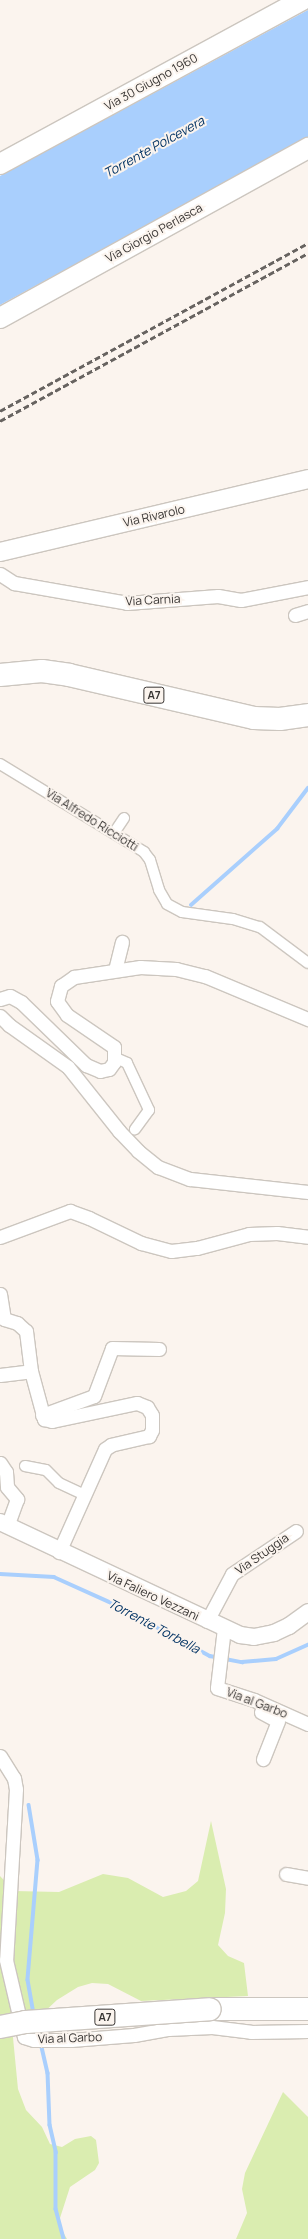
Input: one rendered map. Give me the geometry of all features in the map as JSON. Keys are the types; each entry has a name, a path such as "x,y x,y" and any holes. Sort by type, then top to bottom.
{"highway":[{"name":"A7","path":"0,675 42,671 69,675 254,718 280,719 308,715"},
{"name":"A7","path":"0,2027 26,2022 210,2009 308,2009"}],"main road":[{"name":"Via 30 Giugno 1960","path":"0,164 302,0"},
{"name":"Via Giorgio Perlasca","path":"0,318 308,148"},
{"name":"Via Rivarolo","path":"0,552 308,479"}],"street":[{"name":"Via Carnia","path":"0,574 14,583 127,603 218,596 241,600 308,587"},
{"path":"295,614 308,611"},
{"name":"Via Alfredo Ricciotti","path":"0,764 114,833 146,855 160,894 167,904 182,912 232,919 260,927 308,963"},
{"path":"114,833 124,818"},
{"path":"115,970 122,942"},
{"path":"135,1129 149,1110 127,1063 116,1058 112,1045 67,1014 59,1005 57,998 61,986 70,978 115,970 140,968 176,969 195,973 308,1019"},
{"path":"0,998 10,996 21,1002 61,1043 91,1069 106,1071 116,1058"},
{"path":"0,1016 9,1025 68,1067 119,1131 138,1151 158,1167 190,1179 308,1192"},
{"path":"0,1237 70,1211 141,1243 171,1251 197,1248 249,1234 277,1232 308,1237"},
{"path":"0,1294 2,1319 23,1326 31,1371 42,1415 48,1422 137,1403 147,1407 152,1415 152,1430 149,1436 111,1445 105,1449 59,1552"},
{"path":"42,1415 94,1396 112,1348 159,1349"},
{"path":"0,1375 31,1371"},
{"path":"1,1464 7,1487 17,1499 4,1524"},
{"path":"25,1466 46,1470 59,1483 85,1495"},
{"name":"Via Faliero Vezzani","path":"4,1524 59,1552 207,1621 254,1637 284,1628 308,1612"},
{"name":"Via Stuggia","path":"207,1621 232,1574 296,1531"},
{"name":"Via al Garbo","path":"224,1628 217,1688 254,1700 308,1724"},
{"path":"254,1700 254,1706 259,1711 278,1721 263,1759"},
{"name":"Via al Garbo","path":"0,1756 14,1778 16,1789 6,1960 24,2037 34,2040 71,2040 134,2035 168,2029 207,2028 251,2032 308,2031"},
{"path":"286,1874 308,1878"}],"green space":[{"path":"211,1821 226,1889 225,1913 218,1945 228,1956 244,1963 248,1996 141,2001 108,1984 92,1983 78,1987 57,2000 41,2015 11,2017 18,2089 26,2110 42,2127 50,2144 62,2147 75,2139 91,2136 96,2140 99,2163 95,2170 70,2187 60,2218 60,2227 67,2239 0,2239 0,1876 14,1891 59,1892 103,1874 128,1878 163,1897 186,1891 198,1881"},
{"path":"283,2092 308,2117 308,2239 236,2239 247,2213 242,2189 245,2173"}],"water":[{"name":"Torrente Polcevera","path":"308,10 308,138 0,305 0,176"}],"waterway":[{"path":"191,905 277,829 308,788"},
{"name":"Torrente Torbella","path":"0,1574 54,1577 116,1605 210,1656 242,1662 276,1659 308,1645"},
{"path":"29,1805 38,1860 28,1980 34,2015"},
{"path":"41,2043 48,2073 50,2125 56,2152 56,2209 64,2239"}],"railway":[{"path":"0,411 308,243"},
{"path":"0,421 308,253"}]}
